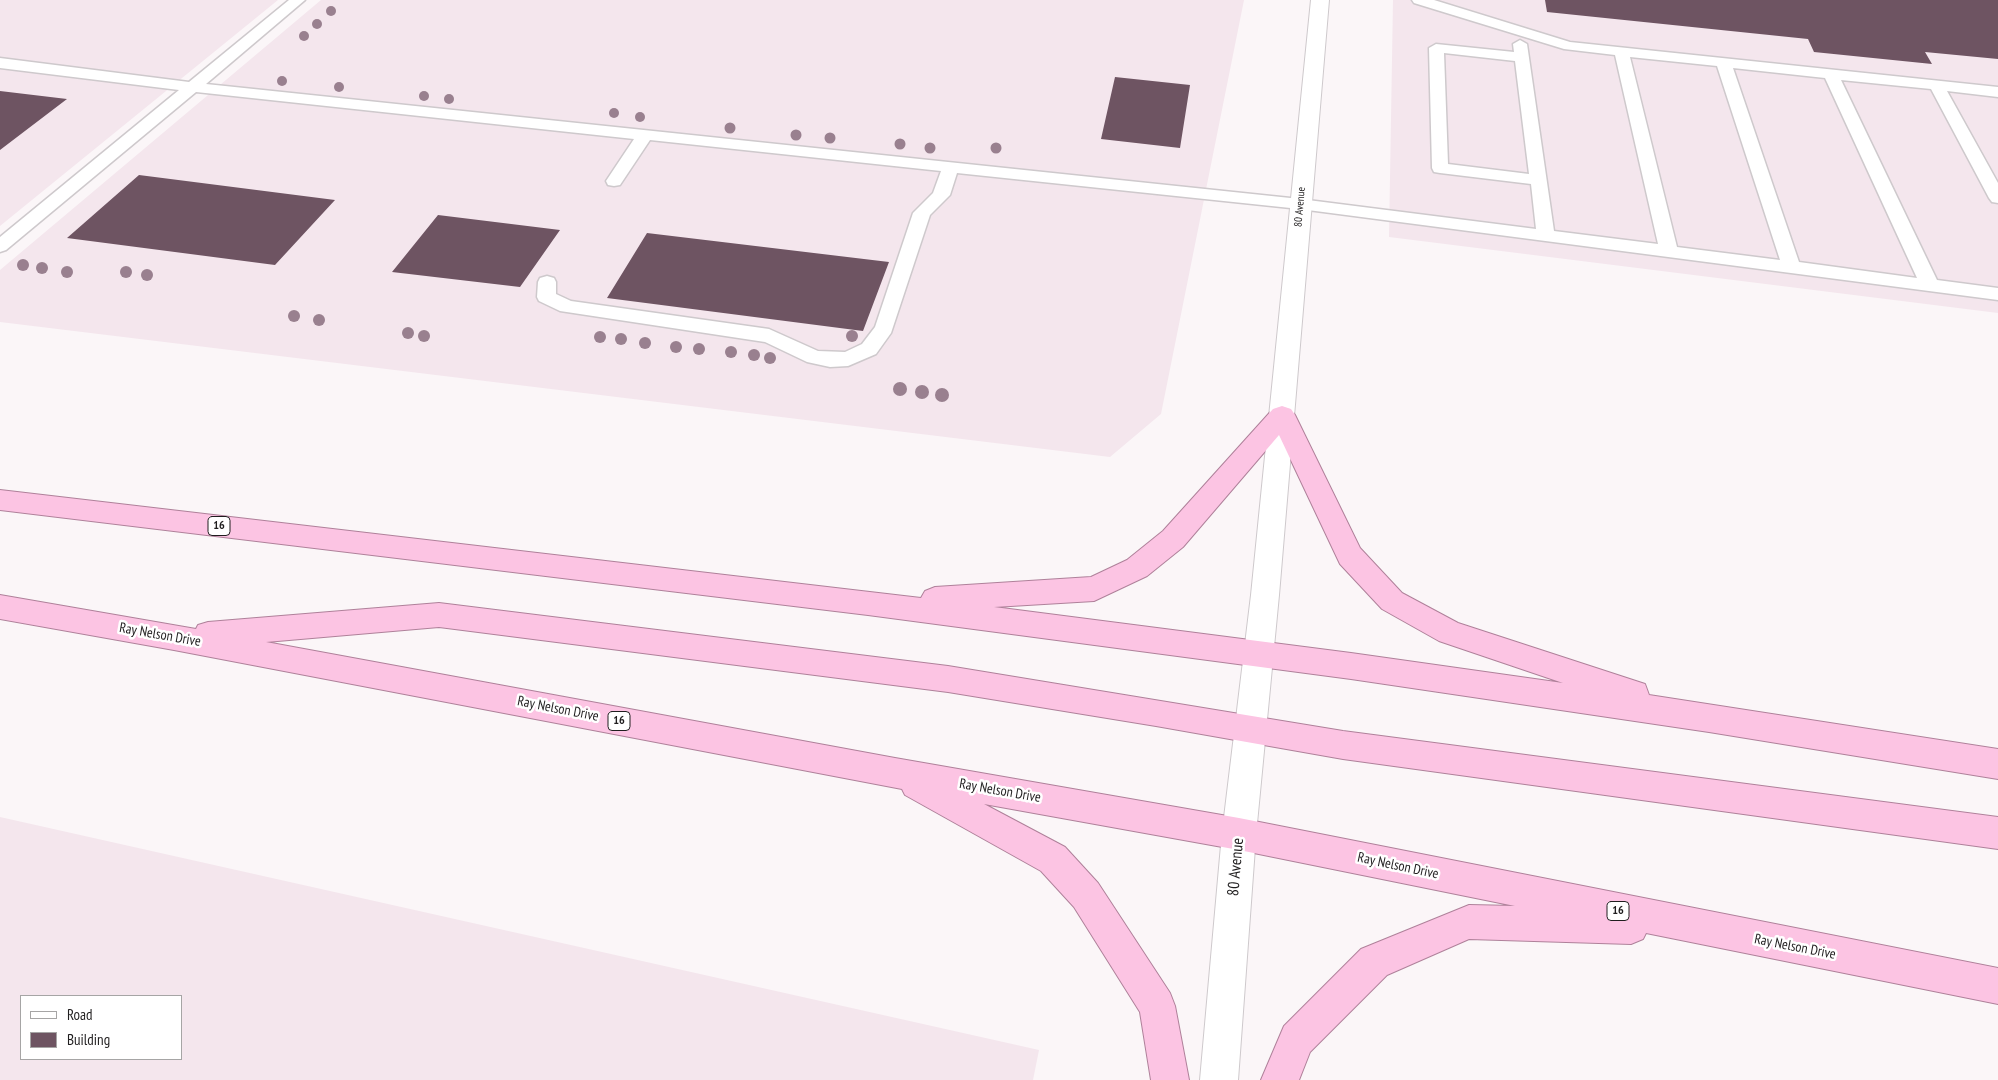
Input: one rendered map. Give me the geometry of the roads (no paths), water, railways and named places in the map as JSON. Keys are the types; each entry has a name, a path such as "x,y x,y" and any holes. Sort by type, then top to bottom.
{"highway":[{"path":"868,603 1094,589 1137,568 1173,539 1282,415 1350,556 1392,601 1449,632 1709,718"},
{"name":"16","path":"0,500 868,603 1259,654 1709,718 1998,764"},
{"name":"Ray Nelson Drive","path":"0,607 174,637 895,773 1239,834 1998,986"},
{"path":"174,637 439,615 948,679 1352,746 1998,833"},
{"path":"895,773 1053,859 1086,894 1157,1006 1170,1080"},
{"path":"1280,1080 1297,1039 1374,962 1470,922 1711,930"}],"street":[{"name":"80 Avenue","path":"1219,1080 1239,834 1259,654 1320,0"}],"lane":[{"path":"0,246 298,0"},
{"path":"1419,0 1569,46 1998,92"},
{"path":"1520,31 1521,57 1546,236"},
{"path":"1521,57 1436,48 1440,168 1538,180"},
{"path":"1621,51 1669,252"},
{"path":"1723,62 1792,268"},
{"path":"0,63 192,87 1300,204 1998,294"},
{"path":"1831,74 1930,285"},
{"path":"1936,85 1998,198"},
{"path":"614,181 645,135"},
{"path":"547,282 546,297 567,307 768,336 814,357 830,360 848,359 870,349 884,328 922,213 941,195 951,168"}]}
